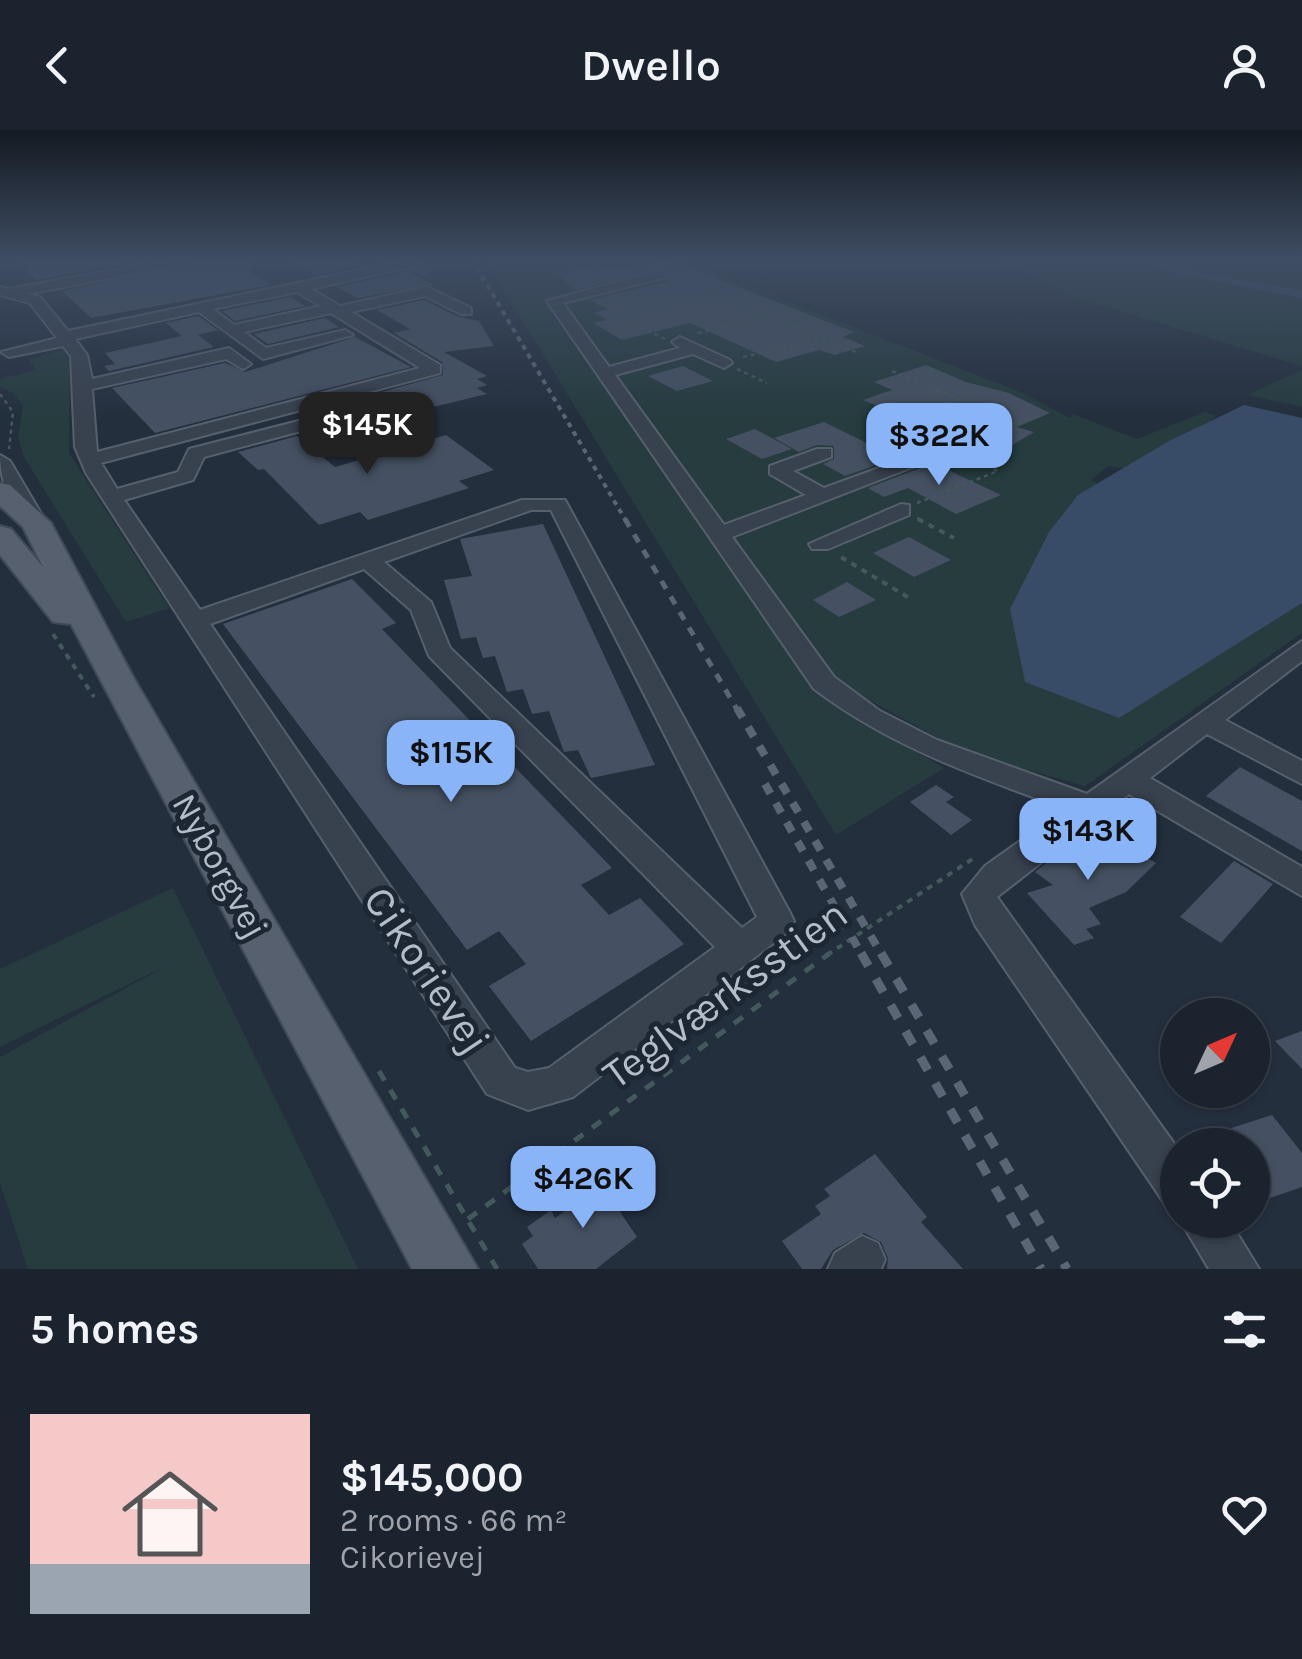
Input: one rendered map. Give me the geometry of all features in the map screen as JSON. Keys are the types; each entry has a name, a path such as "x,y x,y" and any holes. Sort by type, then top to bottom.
{"main road":[{"path":"0,492 36,524"},
{"name":"Nyborgvej","path":"36,524 114,675 445,1269"},
{"path":"0,535 114,675"}],"street":[{"name":"Cikorievej","path":"45,312 84,365 89,460 111,497 193,620 501,1081 528,1092 559,1084 777,921 558,504 528,504 193,620"},
{"path":"9,352 183,312"},
{"path":"208,312 264,354 344,334"},
{"path":"232,330 320,312"},
{"path":"89,460 434,369 340,312"},
{"path":"562,312 824,684 870,717 928,747 1094,808"},
{"path":"674,339 724,363"},
{"path":"604,373 695,348"},
{"path":"84,386 230,353 243,364"},
{"path":"111,497 186,476 196,453 330,418 340,426"},
{"path":"907,419 957,446"},
{"path":"720,534 957,446"},
{"path":"823,496 776,470 824,453"},
{"name":"Nyborgvej","path":"0,461 36,524"},
{"path":"801,504 850,532"},
{"path":"820,544 901,510"},
{"path":"367,560 422,607 438,652 740,949"},
{"path":"1160,1160 987,914 979,894 997,875 1094,808 1302,650"},
{"path":"1206,721 1302,774"},
{"path":"1128,780 1302,883"},
{"path":"1214,1238 1236,1269"}],"path":[{"path":"634,312 618,316 668,341 762,316"},
{"path":"753,312 856,352"},
{"path":"724,363 825,338"},
{"path":"724,363 767,384"},
{"path":"892,371 959,399 907,419"},
{"path":"957,446 1028,418"},
{"path":"901,510 998,470 957,446"},
{"path":"901,510 954,538"},
{"path":"820,544 911,599"},
{"name":"Teglværksstien","path":"445,1269 467,1220 880,916 991,847"}],"green space":[{"path":"517,312 815,312 1023,393 1070,418 1073,414 1137,439 1205,412 1216,416 1154,472 1108,466 1091,480 1302,583 1302,633 1085,786 966,753 867,699 845,711 944,768 836,835"},
{"path":"1122,312 1302,312 1302,366"},
{"path":"63,350 70,359 69,453 169,608 126,622 24,457 18,437 23,405 13,393 0,387 0,379 36,370 28,359"},
{"path":"1302,370 1302,407 1247,395"},
{"path":"173,888 358,1269 28,1269 0,1183 0,1057 168,965 0,1047 0,969"}],"water":[{"path":"1244,405 1302,418 1302,603 1119,718 1025,682 1010,609 1049,532 1078,495 1169,441"}],"building":[{"path":"85,312 123,312 91,318"},
{"path":"223,312 276,312 235,321"},
{"path":"381,312 449,312 479,321 494,346 444,352 487,376 477,379 487,385 477,388 487,394 391,417 380,409 362,414 346,402 443,375 442,362 394,333 410,329"},
{"path":"803,312 854,332 843,337 865,346 835,355 819,350 776,362 690,323 622,340 593,323 607,320 594,313"},
{"path":"198,316 218,330 198,335 214,347 109,371 104,366 115,364 105,353 182,336 166,323"},
{"path":"325,318 339,327 268,344 254,334"},
{"path":"355,337 411,367 155,433 112,388 225,363 245,372"},
{"path":"926,365 966,382 1009,393 1050,413 1017,427 1034,432 1004,450 915,408 897,414 863,400 892,390 874,382"},
{"path":"683,366 713,381 677,391 648,376"},
{"path":"824,422 883,451 896,446 910,453 845,476 823,464 834,459 834,446 817,445 799,452 774,438"},
{"path":"755,429 792,449 762,459 726,439"},
{"path":"446,435 494,470 459,481 469,488 368,520 360,512 319,525 264,469 258,470 238,452 297,436 335,467"},
{"path":"933,463 1001,495 956,514 908,488 884,497 868,488"},
{"path":"543,524 655,765 591,778 578,750 564,752 549,711 532,714 523,689 507,692 495,656 483,658 476,637 461,639 444,580 472,576 460,539"},
{"path":"909,537 951,560 914,577 873,553"},
{"path":"352,579 396,623 382,629 612,868 581,885 609,915 640,898 684,944 531,1041 489,986 526,964 499,931 467,950 223,624"},
{"path":"847,582 876,600 839,617 813,600"},
{"path":"1240,767 1302,801 1302,851 1206,796"},
{"path":"936,785 954,797 946,802 972,820 951,835 910,802"},
{"path":"1098,829 1156,863 1126,892 1089,908 1101,924 1086,929 1094,938 1074,945 1027,893 1053,885 1035,872 1055,856 1062,862"},
{"path":"1234,861 1273,884 1221,943 1180,917"},
{"path":"1302,1031 1302,1069 1275,1041"},
{"path":"1272,1115 1302,1153 1302,1187 1270,1198 1270,1128 1232,1128"},
{"path":"875,1154 927,1217 921,1222 963,1269 887,1269 888,1258 881,1242 864,1233 833,1250 821,1269 802,1269 782,1241 821,1214 815,1206 830,1196 824,1189"},
{"path":"615,1176 635,1201 620,1212 637,1237 596,1269 538,1269 522,1244 533,1236 527,1227 551,1210 555,1218"}],"railway":[{"path":"503,312 626,521"},
{"path":"625,519 738,711"},
{"path":"737,708 882,955"},
{"path":"765,784 862,955"},
{"path":"861,953 1041,1269"},
{"path":"881,953 1067,1269"}]}
